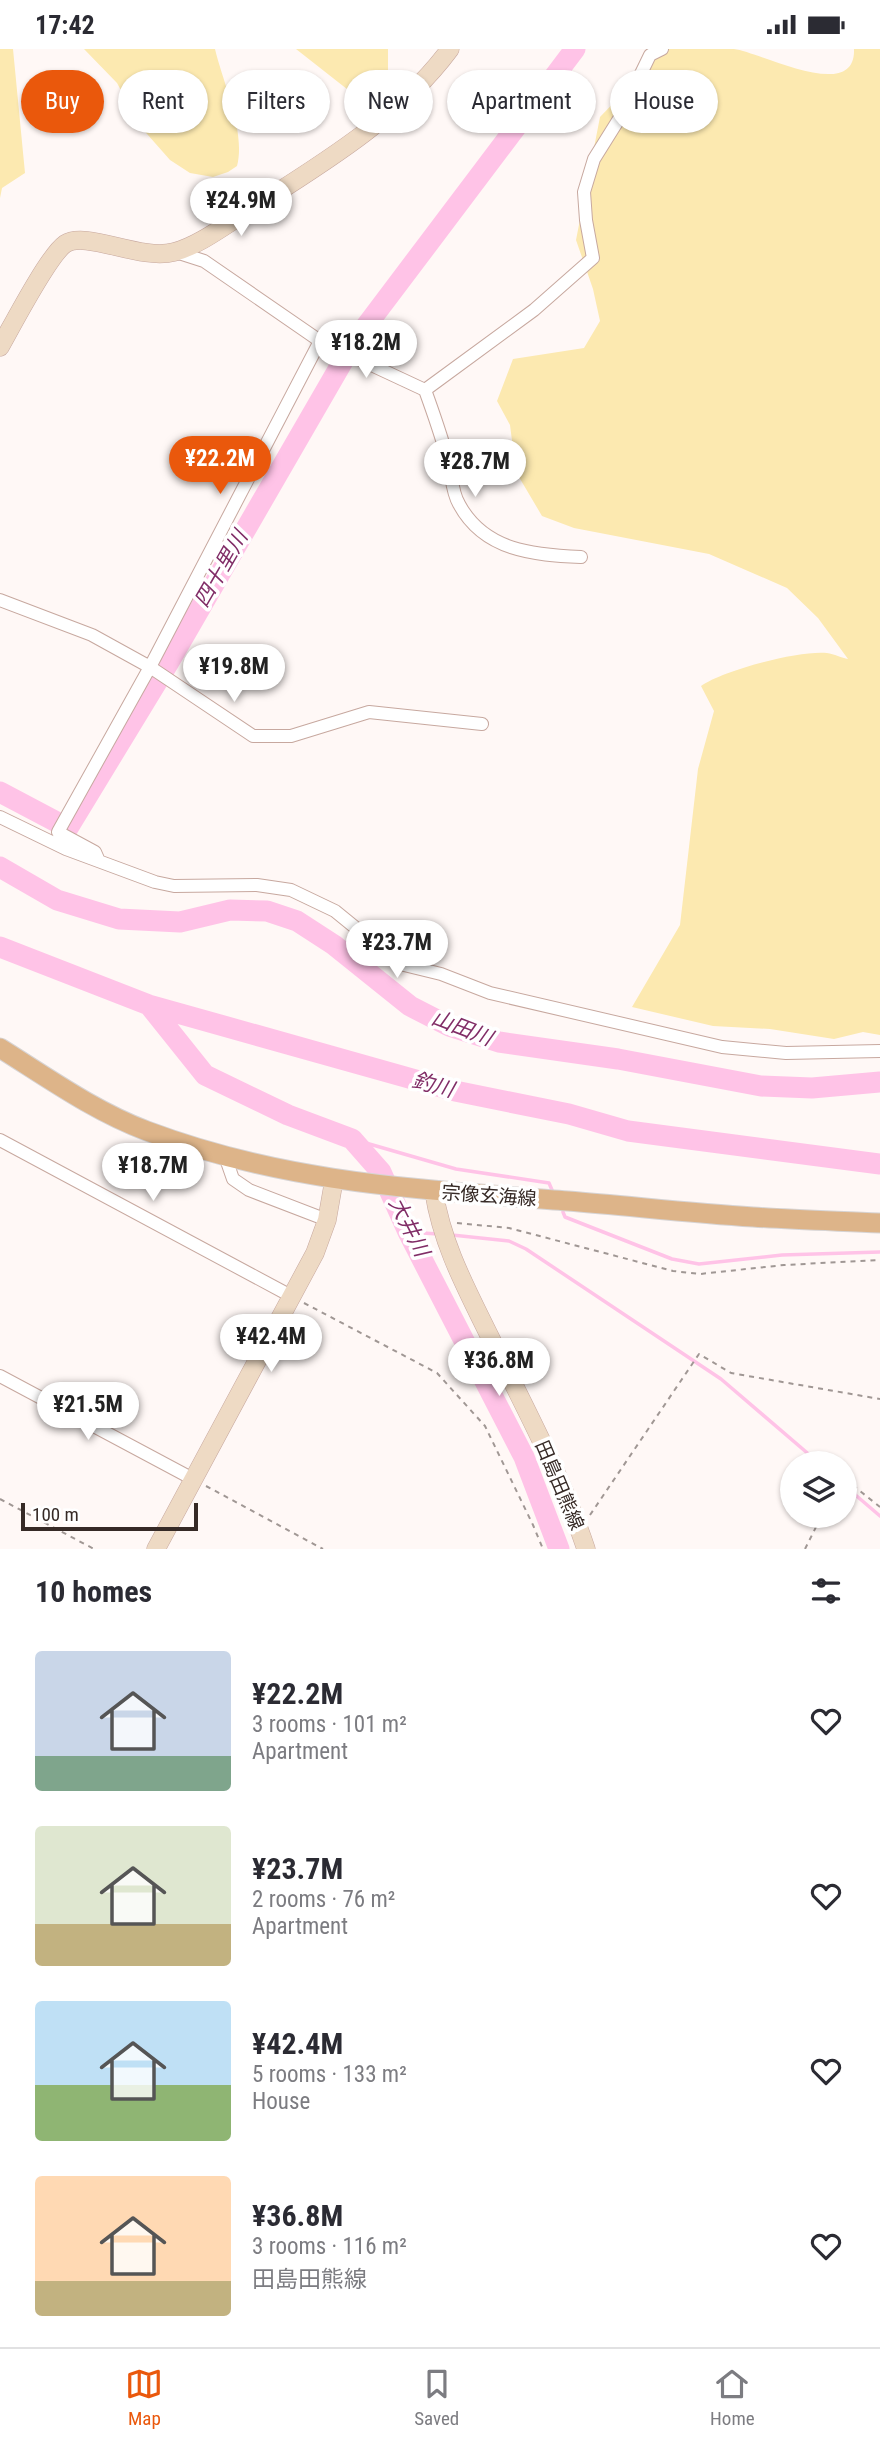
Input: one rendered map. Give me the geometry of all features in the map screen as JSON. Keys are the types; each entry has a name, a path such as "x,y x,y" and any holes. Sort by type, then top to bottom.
{"main road":[{"name":"宗像玄海線","path":"0,1048 92,1105 158,1135 225,1156 334,1180 434,1192 753,1217 880,1223"}],"street":[{"path":"0,345 58,250 71,241 89,239 124,250 154,255 176,252 214,232 331,159 411,95 450,49"},
{"path":"425,390 534,310 593,258 584,192 594,159 619,119 650,55 662,49"},
{"path":"176,252 204,261 320,341 425,390 448,459 457,503 472,524 491,539 511,549 539,555 581,557"},
{"path":"100,861 95,852 58,832 150,667 320,341"},
{"path":"0,600 92,635 150,667 253,736 292,736 369,712 482,724"},
{"path":"0,817 66,849 155,882 174,886 257,884 291,890 335,911 400,964 440,974 490,993 722,1047 786,1053 880,1051"},
{"path":"0,1140 291,1296"},
{"path":"225,1156 233,1179 248,1190 327,1220"},
{"path":"156,1549 315,1253 327,1220 334,1180"},
{"name":"田島田熊線","path":"434,1192 442,1229 456,1266 556,1469 586,1549"},
{"path":"0,1376 192,1479"}],"path":[{"path":"442,1229 509,1228 673,1271 700,1274 784,1265 880,1260"},
{"path":"291,1296 437,1373 485,1426 543,1549"},
{"path":"580,1530 698,1354 731,1374 880,1399"},
{"path":"192,1479 323,1549"},
{"path":"857,1489 880,1507"},
{"path":"0,1499 94,1549"},
{"path":"805,1549 816,1528"}],"shaded area":[{"path":"0,49 13,49 25,173 2,188 0,198"},
{"path":"84,49 215,49 222,73 222,133 237,133 237,166 213,177 190,173 170,160 146,133 208,133 208,70 118,70 118,85"},
{"path":"296,49 388,49 388,70 344,70 344,87 330,76 330,70 323,70"},
{"path":"647,49 734,49 804,71 840,73 850,65 854,49 880,49 880,1035 863,1032 834,1039 770,1029 713,1026 632,1007 680,925 698,769 714,711 701,686 743,668 781,658 827,653 848,659 818,618 787,588 709,554 574,528 542,516 516,472 510,425 497,401 513,359 584,348 600,321 593,289 576,240 600,117 610,107 610,133 718,133 718,70 636,70"}],"waterway":[{"name":"四十里川","path":"0,792 68,828 169,662 354,342 575,49"},
{"name":"山田川","path":"0,867 57,900 119,919 180,922 230,910 267,911 297,921 334,945 410,1006 449,1026 499,1042 618,1059 761,1086 812,1088 880,1082"},
{"name":"釣川","path":"0,947 149,1005 455,1091 569,1114 628,1131 880,1164"},
{"name":"大井川","path":"149,1005 205,1075 288,1115 352,1139 381,1172 408,1232 524,1457 559,1549"},
{"path":"352,1139 456,1169 549,1183 552,1190"},
{"path":"563,1212 565,1217 672,1259 699,1264 782,1255 880,1252"},
{"path":"408,1232 438,1234"},
{"path":"452,1235 509,1241 526,1249 721,1379 805,1451"},
{"path":"857,1496 880,1516"}]}
